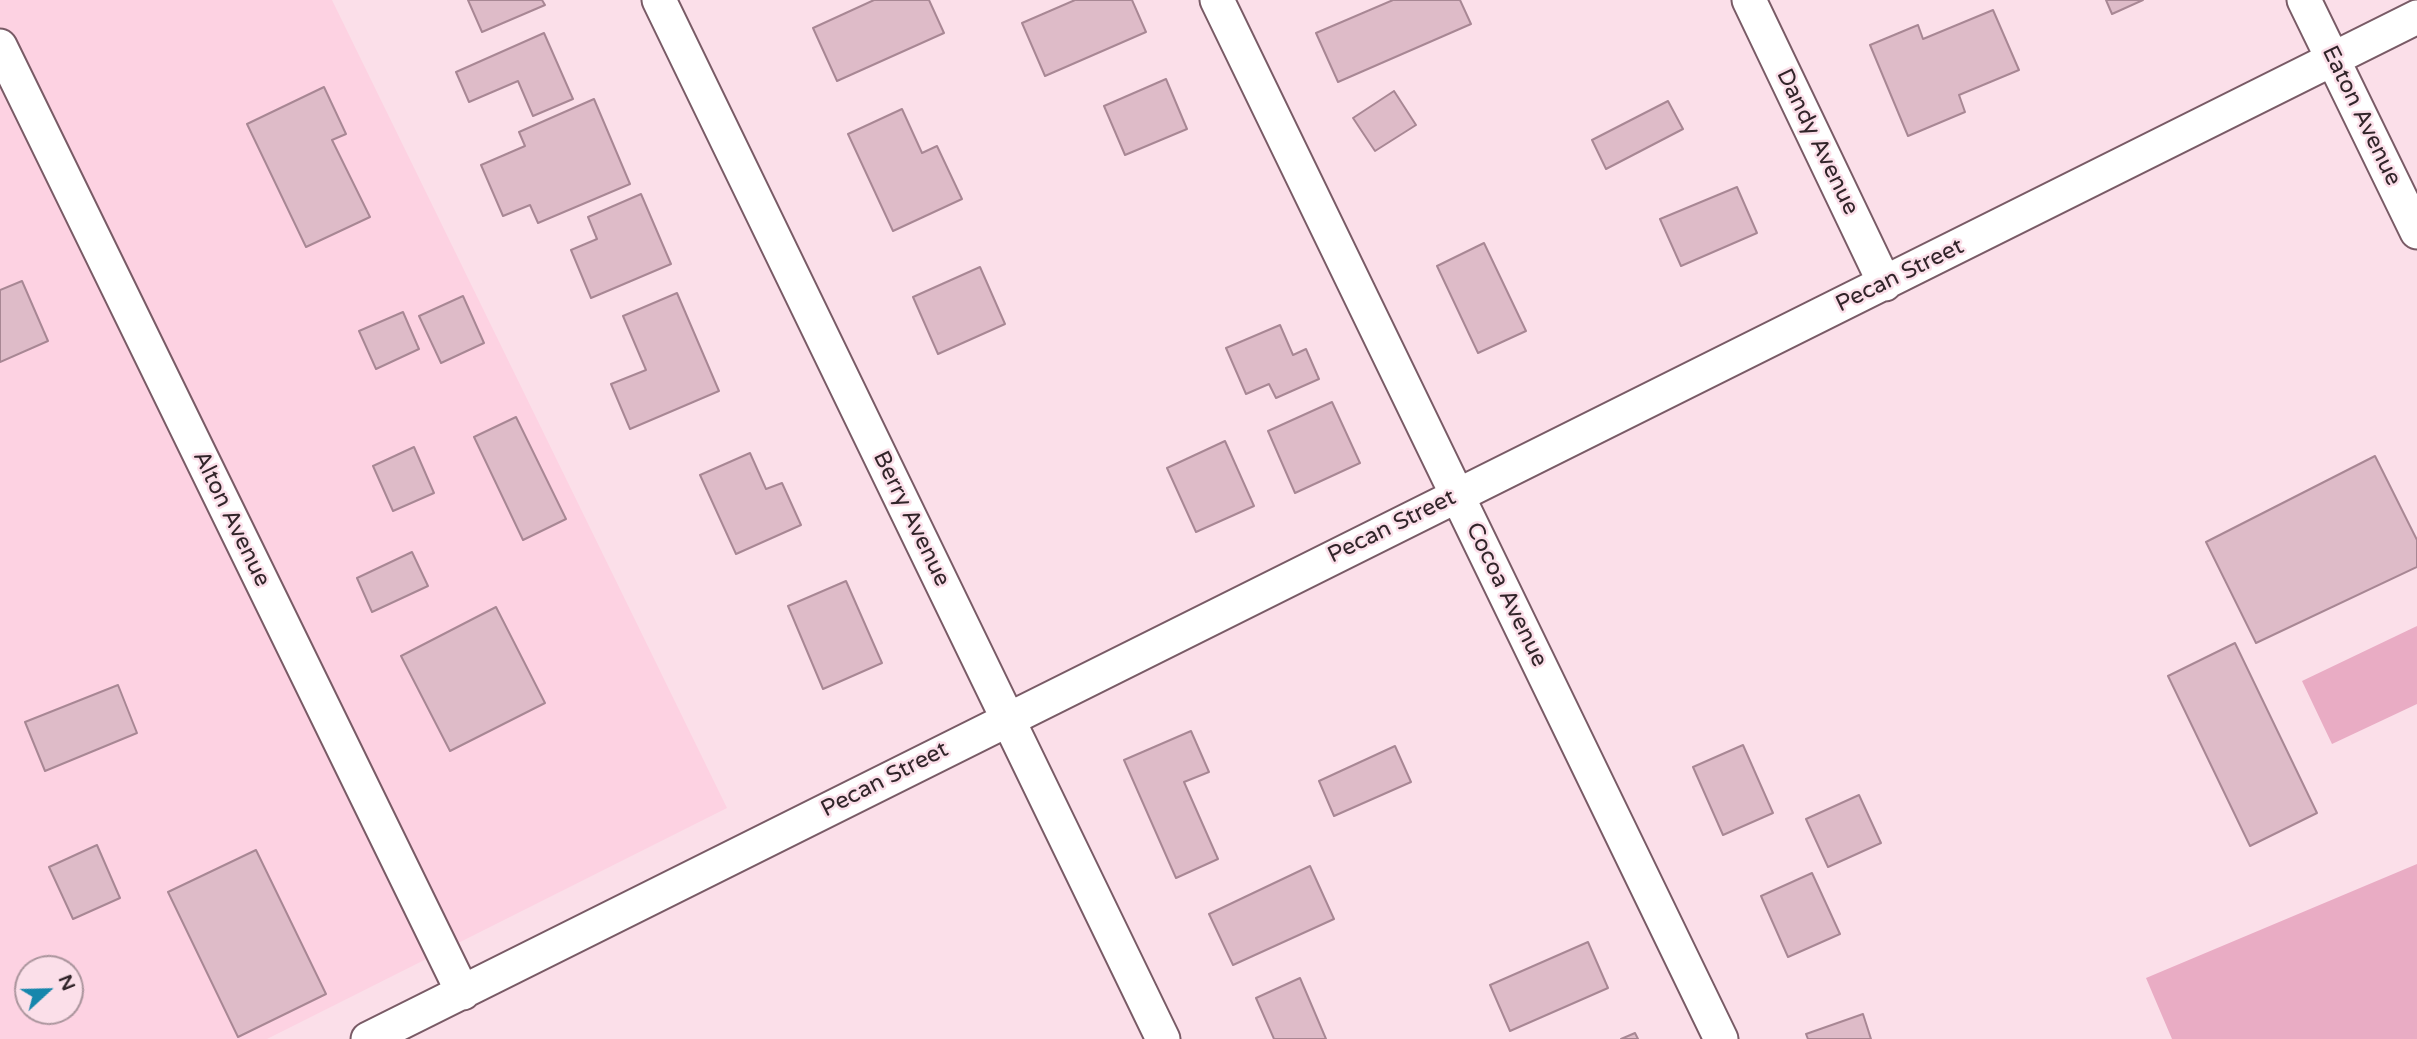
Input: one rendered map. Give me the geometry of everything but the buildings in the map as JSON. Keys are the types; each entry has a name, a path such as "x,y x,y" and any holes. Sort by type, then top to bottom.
{"street":[{"name":"Berry Avenue","path":"659,0 1163,1039"},
{"name":"Cocoa Avenue","path":"1217,0 1721,1039"},
{"name":"Dandy Avenue","path":"1749,0 1885,284"},
{"name":"Eaton Avenue","path":"2304,0 2417,232"},
{"name":"Pecan Street","path":"368,1039 2417,17"},
{"name":"Alton Avenue","path":"0,46 463,993"}],"shaded area":[{"path":"0,0 332,0 727,808 267,1039 0,1039"},
{"path":"2417,626 2417,704 2332,744 2302,681"},
{"path":"2417,864 2417,1039 2172,1039 2146,978"}]}
